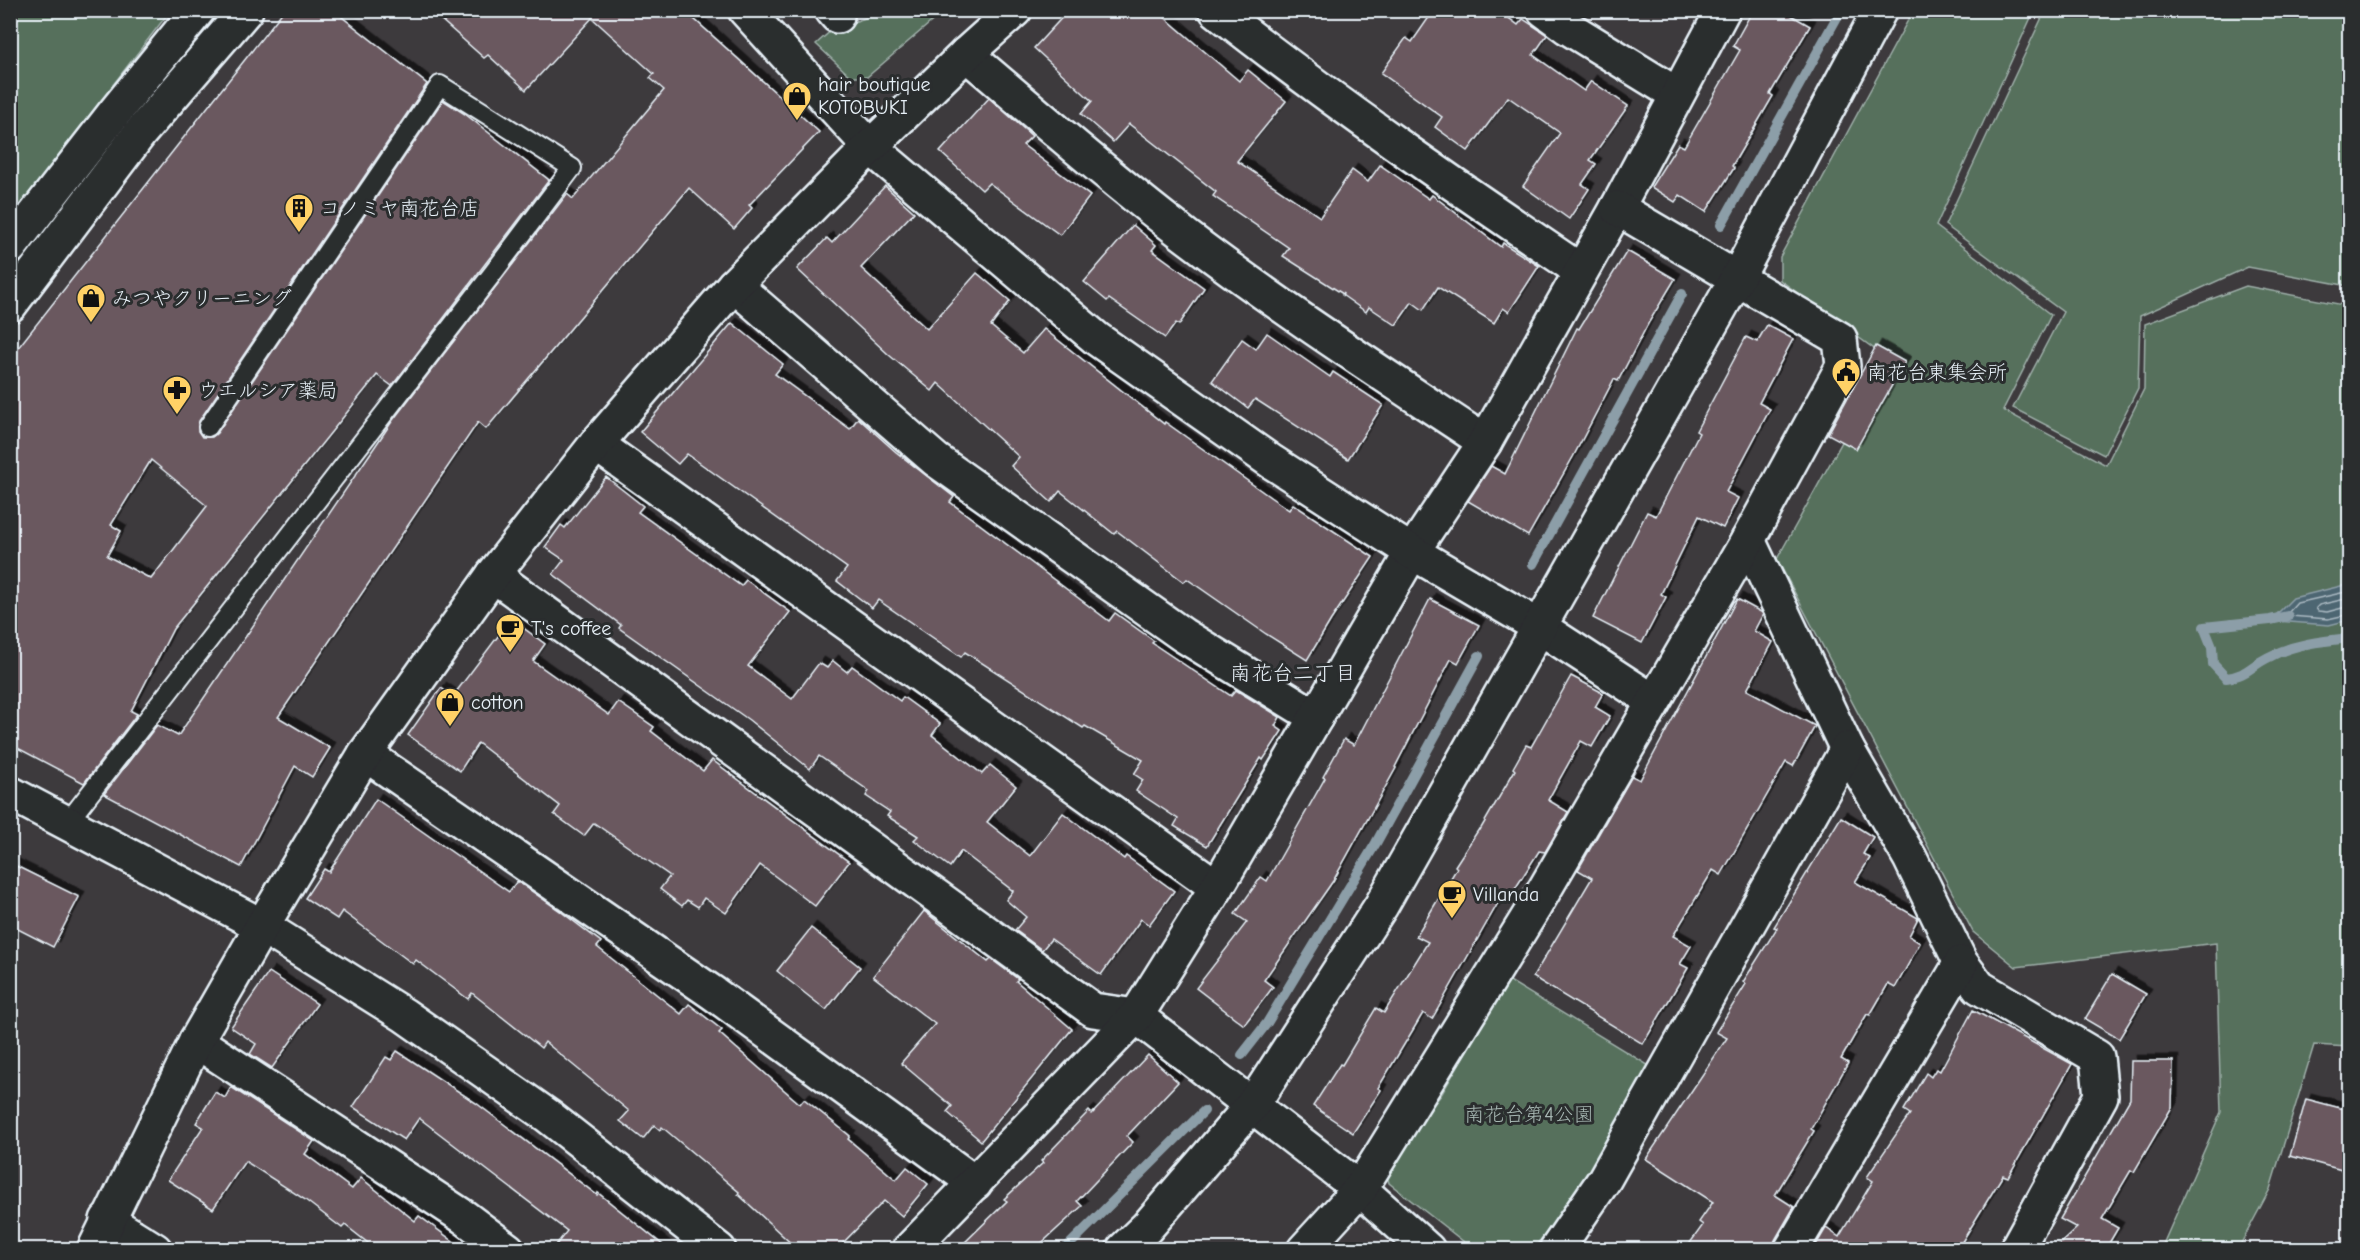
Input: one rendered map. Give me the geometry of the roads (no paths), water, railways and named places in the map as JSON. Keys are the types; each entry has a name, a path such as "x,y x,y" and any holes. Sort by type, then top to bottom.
{"street":[{"path":"10,247 198,10"},
{"path":"10,305 140,133 246,10"},
{"path":"745,10 870,147 1097,339 1272,462 1412,552 1538,626 1653,701"},
{"path":"94,1250 196,1041 262,926 365,754 493,575 596,444 734,285 870,147 1015,10"},
{"path":"1216,10 1305,80 1414,158 1581,271"},
{"path":"1544,10 1567,27 1676,94"},
{"path":"909,1250 1136,1016 1217,887 1412,552 1485,442 1617,208 1723,10"},
{"path":"1123,1250 1147,1227 1253,1104 1381,906 1736,280 1880,10"},
{"path":"966,54 1186,236 1322,333 1485,442"},
{"path":"1304,1250 1360,1189 1535,906 1748,540 1843,366 1840,339 1736,280 1617,208"},
{"path":"734,285 936,460 1183,635 1316,717"},
{"path":"596,444 1217,887"},
{"path":"1748,540 1847,749 1910,858 1961,963 1979,987 2097,1057 2101,1096 2016,1250"},
{"path":"493,575 1093,1010 1136,1016 1253,1104 1360,1189 1428,1250"},
{"path":"1556,1250 1604,1180 1847,749"},
{"path":"365,754 713,993 975,1183"},
{"path":"10,793 262,926 423,1028 548,1116 719,1250"},
{"path":"1791,1250 1961,963"},
{"path":"196,1041 464,1217 508,1250"},
{"path":"107,1220 155,1250"}],"lane":[{"path":"66,823 486,283 572,168 440,85 208,427"}],"water":[{"path":"2349,584 2349,620 2329,625 2277,621 2275,616 2293,598"}],"waterway":[{"path":"1721,225 1841,10"},
{"path":"1533,564 1682,294"},
{"path":"2288,616 2204,627 2212,647 2213,664 2226,678 2233,677 2287,649 2350,638"},
{"path":"1242,1055 1267,1023 1376,843 1479,656"},
{"path":"1064,1250 1204,1111"}],"place":[{"name":"hair boutique KOTOBUKI","path":"797,122"},
{"name":"コノミヤ南花台店","path":"299,234"},
{"name":"みつやクリーニング","path":"91,324"},
{"name":"南花台東集会所","path":"1846,398"},
{"name":"ウエルシア薬局","path":"177,416"},
{"name":"T's coffee","path":"510,654"},
{"name":"cotton","path":"450,728"},
{"name":"Villanda","path":"1452,920"}],"district":[{"name":"南花台二丁目","path":"1293,673"}],"park label":[{"name":"南花台第4公園","path":"1529,1114"}]}
